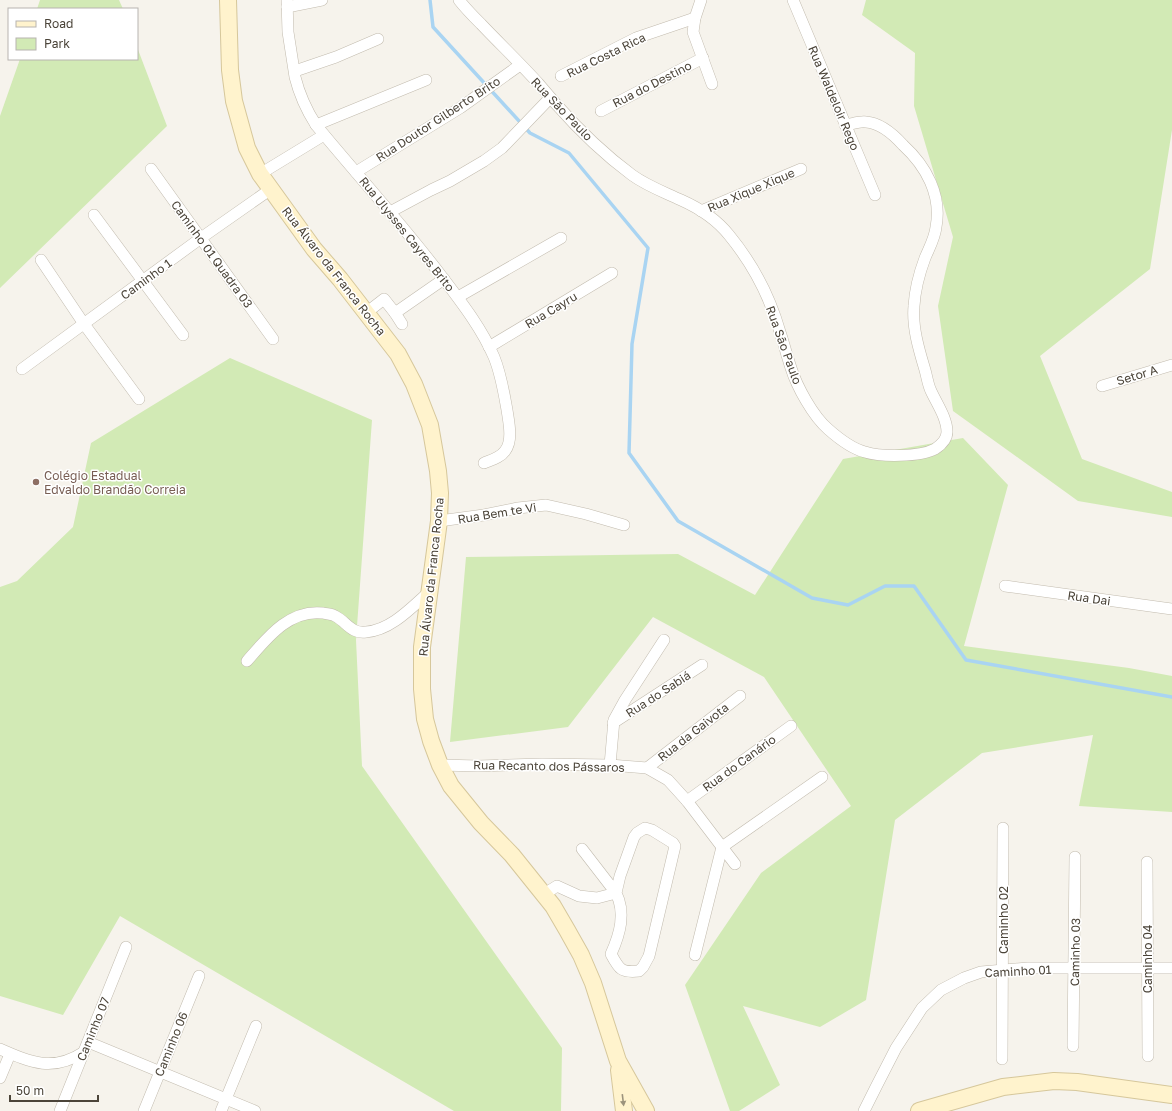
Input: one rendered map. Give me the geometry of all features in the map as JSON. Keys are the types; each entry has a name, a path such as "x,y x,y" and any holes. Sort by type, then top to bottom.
{"main road":[{"name":"Rua Álvaro da Franca Rocha","path":"228,0 230,70 234,101 247,148 260,174 314,249 398,354 414,384 430,425 440,493 439,522 422,647 422,689 425,719 440,765 451,786 480,823 512,855 553,906 581,955 618,1061 646,1111"},
{"name":"Rua Álvaro da Franca Rocha","path":"618,1061 624,1111"},
{"path":"919,1111 1003,1087 1054,1080 1172,1095"}],"street":[{"path":"287,4 322,0"},
{"name":"Rua São Paulo","path":"459,0 538,83 550,98 590,139 619,165 636,178 650,186 683,200 701,211 726,232 738,245 766,294 780,330 791,370 800,390 817,418 828,430 864,452 896,455 913,454 932,450 941,445 947,437 947,428 937,401 931,391 920,356 913,310 919,275 936,228 938,206 935,194 923,167 900,141 873,123 864,121 845,125"},
{"path":"701,0 695,18 693,32 712,84"},
{"name":"Rua Waldeloir Rego","path":"793,0 875,195"},
{"name":"Rua Ulysses Cayres Brito","path":"287,4 288,32 294,71 297,84 310,116 458,297 489,347 494,358 501,380 510,438 504,452 496,458 484,463"},
{"name":"Rua Costa Rica","path":"561,76 636,38 695,18"},
{"path":"294,71 336,57 378,39"},
{"name":"Rua do Destino","path":"601,111 703,58"},
{"name":"Rua Doutor Gilberto Brito","path":"356,172 460,108 520,65"},
{"path":"316,125 426,80"},
{"path":"390,212 430,190 450,182 502,148 550,98"},
{"path":"260,174 324,135"},
{"name":"Caminho 01 Quadra 03","path":"151,169 273,339"},
{"name":"Rua Xique Xique","path":"701,211 801,169"},
{"name":"Caminho 1","path":"22,369 201,238 271,189"},
{"path":"94,215 184,335"},
{"path":"458,297 561,238"},
{"path":"41,260 84,324 139,399"},
{"name":"Rua Cayru","path":"489,347 612,273"},
{"path":"395,313 444,279"},
{"path":"366,313 381,297 395,313 402,324"},
{"name":"Setor A","path":"1102,386 1172,365"},
{"name":"Rua Bem te Vi","path":"439,522 518,508 546,505 586,514 624,525"},
{"name":"Rua Dai","path":"1005,586 1172,609"},
{"path":"247,661 277,629 301,614 315,612 334,615 355,632 378,630 398,619 429,592"},
{"path":"610,765 614,723 617,713 664,640"},
{"name":"Rua do Sabiá","path":"614,723 702,665"},
{"name":"Rua da Gaivota","path":"647,768 740,696"},
{"name":"Rua do Canário","path":"687,801 791,726"},
{"name":"Rua Recanto dos Pássaros","path":"440,765 478,766 542,764 610,765 647,768 668,780 687,801 735,864"},
{"path":"695,954 722,847 822,777"},
{"path":"582,849 616,893 621,906 621,920 618,938 611,954 617,966 623,970 630,972 639,971 649,956 675,846 673,843 652,830 645,828 637,833 620,876 616,893"},
{"name":"Caminho 02","path":"1002,1059 1003,828"},
{"name":"Caminho 03","path":"1073,1046 1076,857"},
{"name":"Caminho 04","path":"1147,862 1148,1056"},
{"path":"543,895 557,886 578,896 597,898 616,893"},
{"name":"Caminho 07","path":"60,1111 126,947"},
{"name":"Caminho 01","path":"864,1111 896,1048 922,1008 941,990 964,978 981,972 1028,968 1172,968"},
{"name":"Caminho 06","path":"144,1111 199,976"},
{"path":"221,1111 256,1026"},
{"path":"0,1078 5,1051 27,1060 52,1064 63,1063 74,1059 86,1047 160,1072 255,1111"}],"green space":[{"path":"40,0 119,0 123,8 37,8"},
{"path":"866,0 1172,0 1172,130 1150,269 1040,356 1082,459 1172,492 1172,517 1078,501 953,411 938,306 953,237 914,106 915,53 862,15"},
{"path":"138,50 167,126 0,288 0,116 20,60 138,60"},
{"path":"230,358 372,420 356,640 362,766 562,1048 561,1111 454,1111 120,916 63,1015 0,996 0,587 17,581 73,527 91,443"},
{"path":"963,438 1008,485 964,646 1129,668 1172,676 1172,812 1079,806 1093,735 982,753 895,820 866,1000 820,1027 743,1006 780,1085 739,1111 730,1111 685,985 761,873 851,806 764,677 653,617 568,727 450,742 466,557 678,554 755,595 843,459"}],"waterway":[{"path":"430,0 433,27 530,133 569,153 648,248 632,344 629,453 678,521 812,598 848,605 885,586 914,586 966,660 1172,697"}],"place":[{"name":"Colégio Estadual Edvaldo Brandão Correia","path":"36,482"}]}
